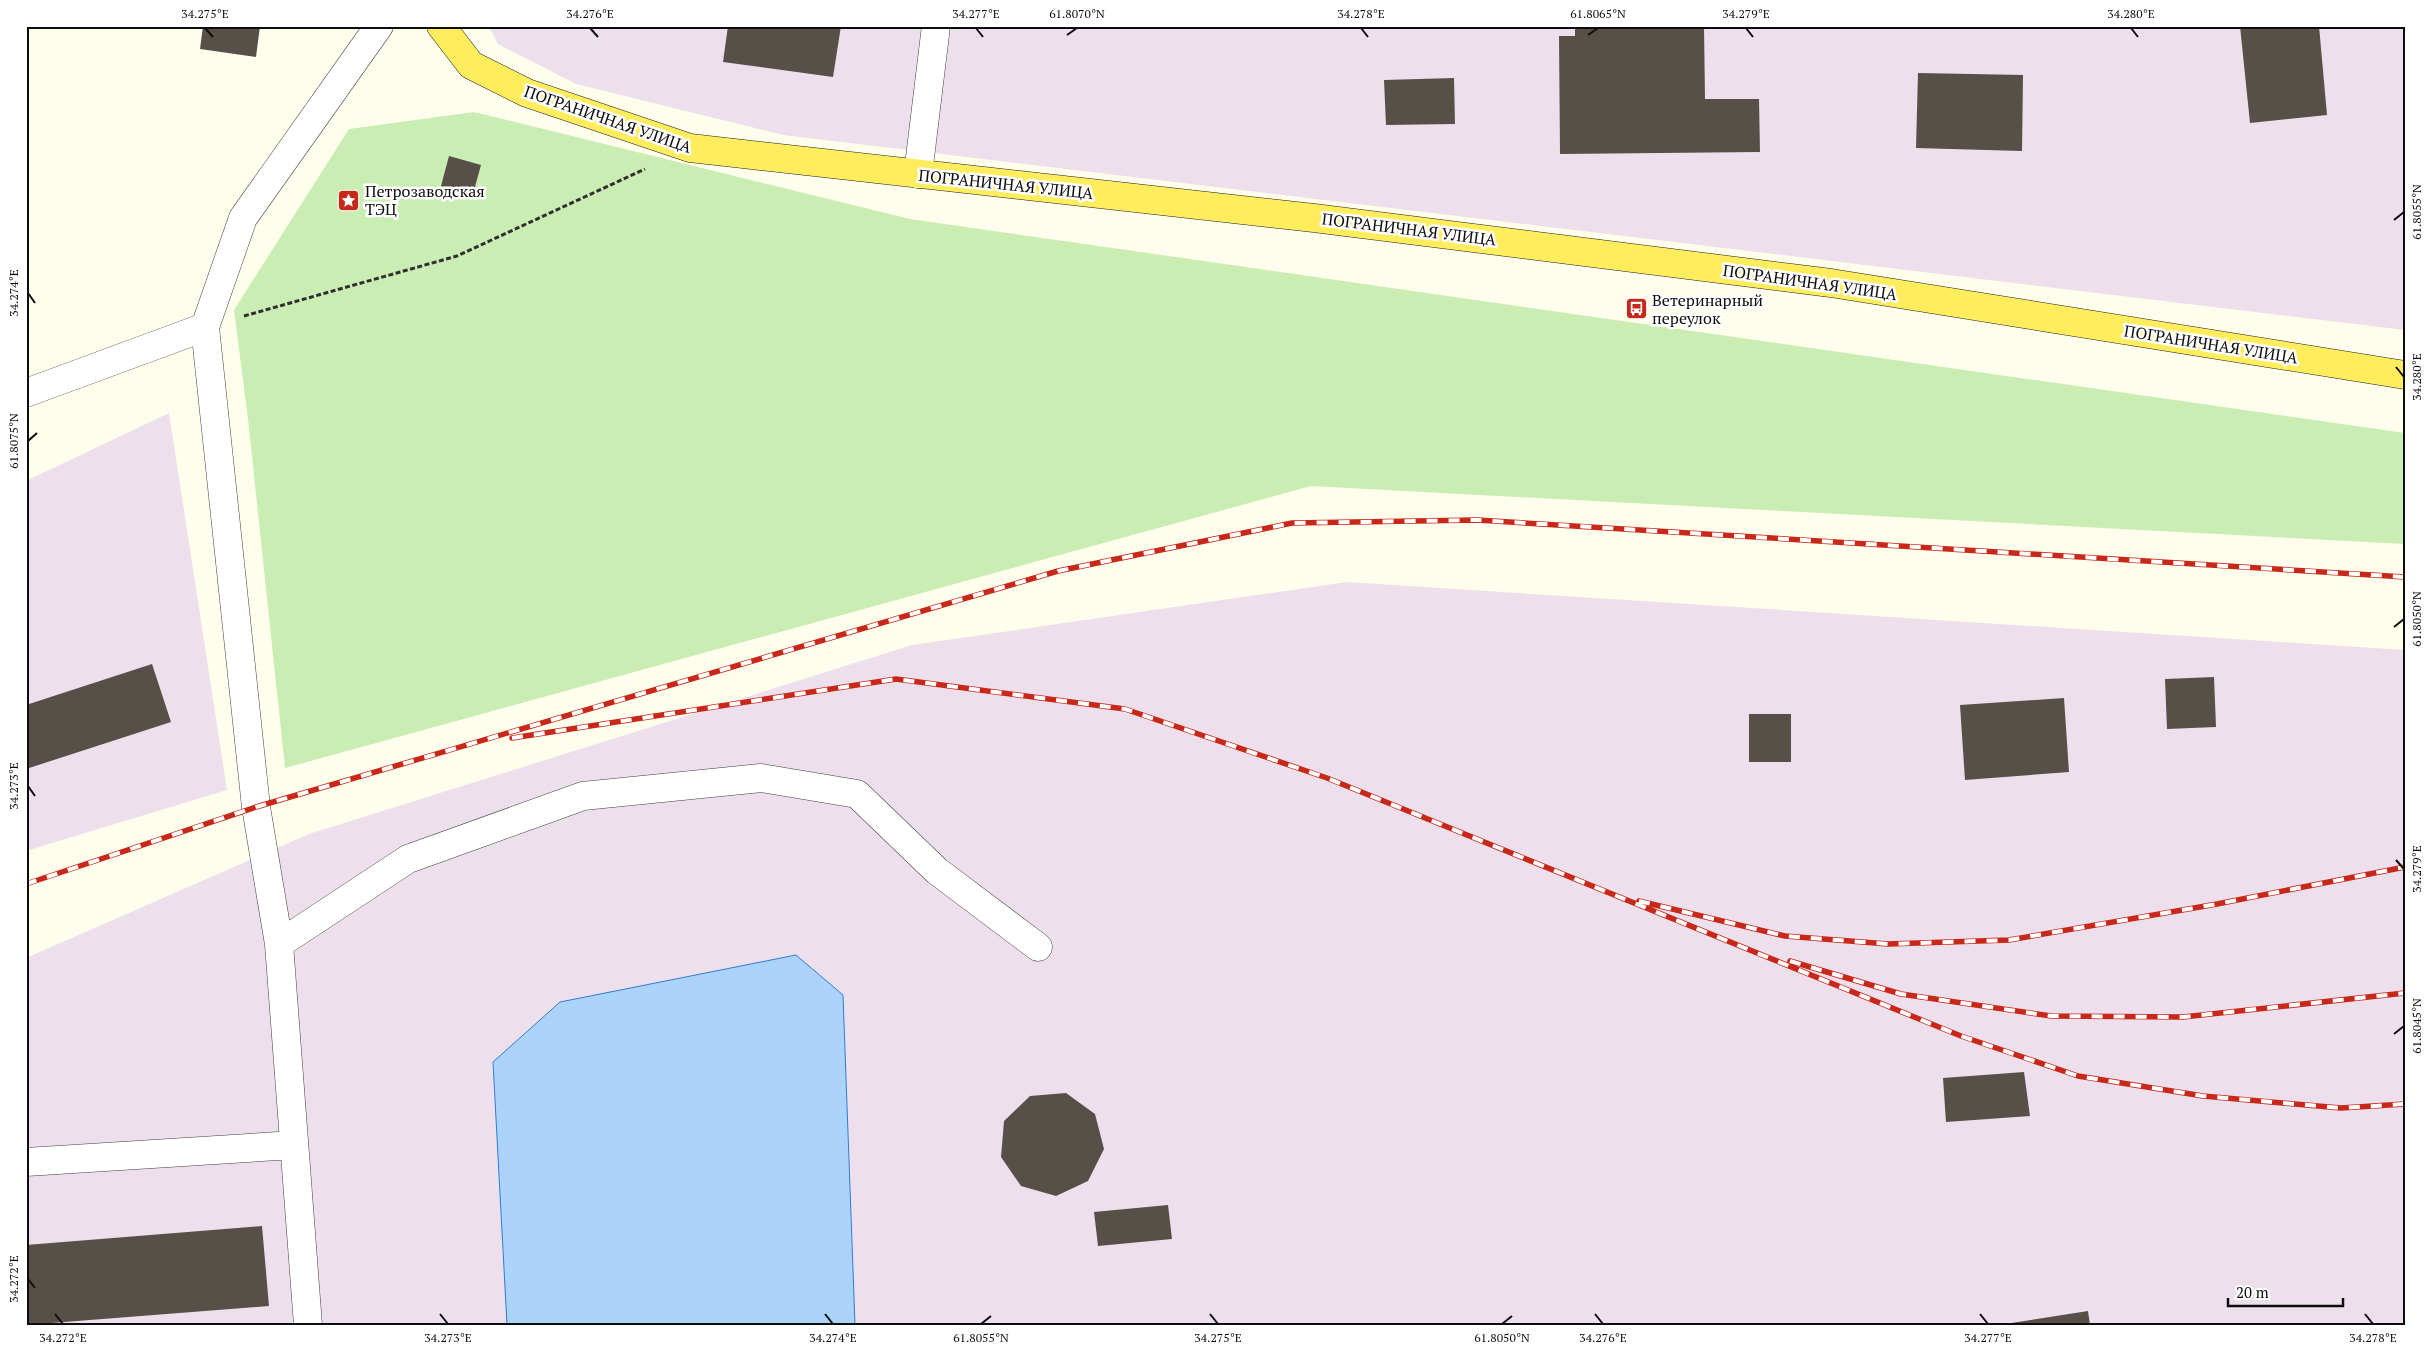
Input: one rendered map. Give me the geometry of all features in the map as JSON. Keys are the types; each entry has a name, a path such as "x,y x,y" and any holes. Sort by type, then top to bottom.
{"main road":[{"name":"ПОГРАНИЧНАЯ УЛИЦА","path":"441,26 471,65 527,93 690,148 1314,218 1831,283 2405,375"}],"street":[{"path":"308,1325 279,944 256,807 205,327 243,218 379,26"},
{"path":"918,174 936,26"},
{"path":"26,392 205,327"},
{"path":"279,944 408,859 583,796 761,778 857,794 937,871 1038,946"},
{"path":"26,1162 294,1145"}],"path":[{"path":"205,327 457,256 690,148"}],"shaded area":[{"path":"489,26 2405,26 2405,330 783,135 576,84 498,44"},
{"path":"169,413 227,790 26,851 26,481"},
{"path":"1347,582 2405,650 2405,1325 26,1325 26,958 309,834 912,645"}],"green space":[{"path":"474,112 910,219 2405,433 2405,544 1311,486 285,768 248,419 234,310 349,129"}],"water":[{"path":"796,955 843,995 855,1325 507,1325 493,1062 560,1002"}],"building":[{"path":"203,26 260,26 256,57 200,49"},
{"path":"728,26 841,26 833,77 723,62"},
{"path":"1575,26 1704,26 1705,99 1759,99 1760,152 1560,154 1559,36 1575,36"},
{"path":"2240,26 2319,26 2327,115 2250,123"},
{"path":"1918,73 2023,75 2022,151 1916,148"},
{"path":"1454,78 1455,124 1386,125 1384,80"},
{"path":"449,156 481,165 473,194 441,186"},
{"path":"152,664 171,722 26,769 26,705"},
{"path":"2214,677 2216,727 2167,729 2165,679"},
{"path":"2064,698 2069,772 1965,780 1960,705"},
{"path":"1749,714 1791,714 1791,762 1749,762"},
{"path":"2024,1072 2030,1116 1946,1122 1943,1078"},
{"path":"1066,1093 1095,1114 1104,1149 1088,1181 1056,1196 1021,1186 1001,1157 1004,1121 1030,1096"},
{"path":"1168,1205 1172,1239 1098,1246 1094,1212"},
{"path":"262,1226 269,1306 26,1325 26,1245"},
{"path":"2088,1311 2090,1325 2005,1325 2005,1324"}],"railway":[{"path":"26,884 256,807 1058,571 1292,523 1477,520 2405,577"},
{"path":"512,738 896,679 1125,709 1327,778 1961,1036 2078,1076 2203,1096 2341,1108 2405,1104"},
{"path":"1639,901 1785,936 1888,944 2009,940 2217,904 2405,867"},
{"path":"1790,961 1901,994 2051,1016 2183,1017 2405,993"}],"place":[{"name":"Петрозаводская ТЭЦ","path":"349,200"},
{"name":"Ветеринарный переулок","path":"1636,309"}]}
